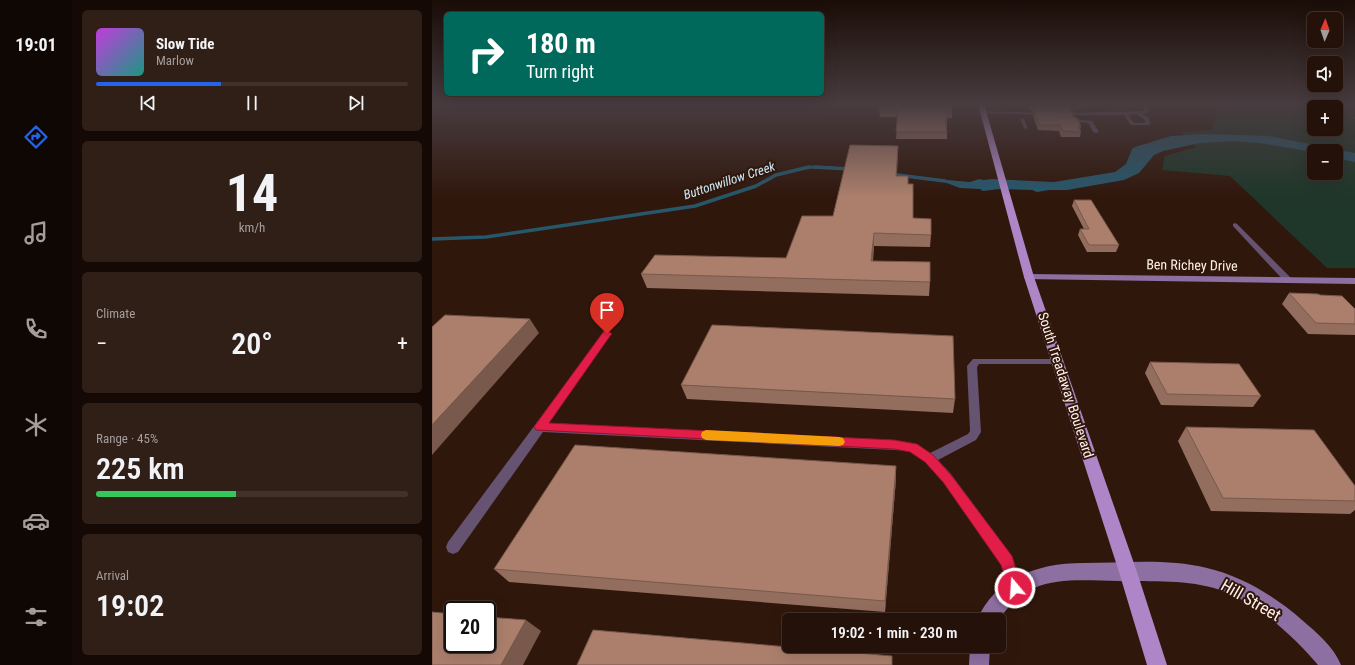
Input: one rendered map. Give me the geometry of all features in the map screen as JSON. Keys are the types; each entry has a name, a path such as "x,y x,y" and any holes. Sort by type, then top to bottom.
{"main road":[{"name":"South Treadaway Boulevard","path":"990,135 1030,277 1128,572 1157,665"}],"street":[{"name":"Ben Richey Drive","path":"1030,277 1355,281"},
{"name":"Hill Street","path":"991,613 997,603 1015,588 1040,577 1071,572 1186,574 1211,579 1234,587 1283,618 1308,639 1331,665"},
{"path":"979,665 980,653"}],"lane":[{"path":"1235,225 1288,280"},
{"path":"453,547 607,334"},
{"path":"929,459 972,437 976,432 972,366 976,361 1057,361"},
{"path":"540,427 894,444 913,447 929,459 947,478 1007,561 1015,588"}],"green space":[{"path":"1183,135 1355,135 1355,268 1327,268 1230,176 1162,170 1165,156 1196,147"}],"water":[{"path":"1188,135 1269,136 1309,144 1307,144 1307,151 1260,143 1233,141 1200,143 1163,151 1154,155 1139,173 1124,180 1067,190 1037,192 1032,190 999,189 983,191 980,189 960,188 936,179 970,182 979,179 992,179 1054,182 1115,172 1126,164 1132,149 1171,136"},
{"path":"1343,151 1355,153 1355,162 1343,159"}],"building":[{"path":"850,145 898,146 896,176 908,176 908,184 913,184 913,218 931,219 931,235 874,233 871,261 930,262 930,282 641,274 655,255 786,258 802,216 833,216"},
{"path":"1074,200 1091,200 1119,245 1089,245 1080,229 1089,229"},
{"path":"1289,293 1342,296 1355,309 1355,324 1316,323"},
{"path":"445,315 530,319 432,425 432,327"},
{"path":"712,325 953,336 955,399 681,385"},
{"path":"1150,362 1239,364 1261,396 1167,394"},
{"path":"1186,427 1314,430 1355,486 1355,501 1223,498"},
{"path":"575,445 896,466 885,601 494,569"},
{"path":"432,612 444,613 444,653 496,653 496,618 526,620 501,665 432,665"},
{"path":"593,630 782,646 782,653 858,653 892,656 892,665 577,665"}],"waterway":[{"name":"Buttonwillow Creek","path":"432,239 486,237 695,206 756,186 776,175 809,167"},
{"name":"Buttonwillow Creek","path":"815,167 827,168"},
{"name":"Buttonwillow Creek","path":"805,168 827,168"},
{"name":"Buttonwillow Creek","path":"827,168 835,168"},
{"name":"Buttonwillow Creek","path":"827,168 850,169"},
{"name":"Buttonwillow Creek","path":"890,174 945,181"}],"slow traffic":[{"path":"706,435 839,442"}],"route":[{"path":"607,334 540,427 894,444 913,447 929,459 947,478 1007,561 1015,588"}]}
